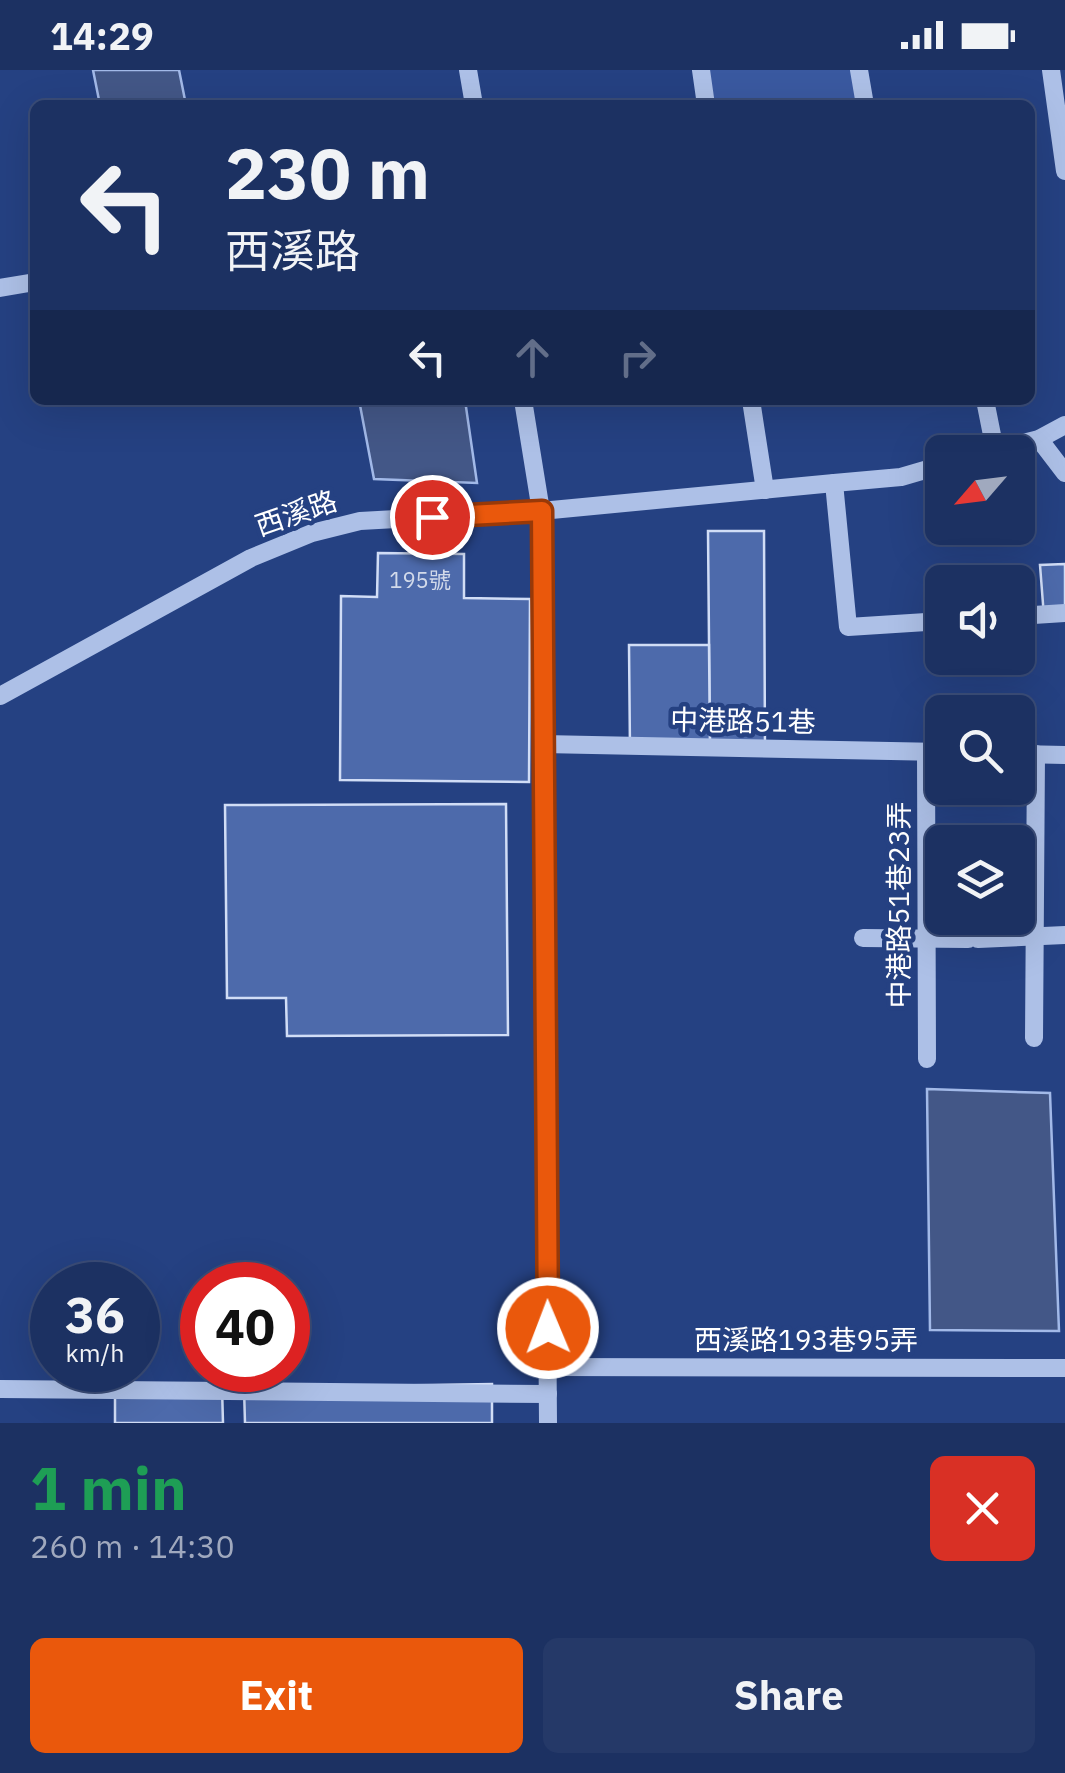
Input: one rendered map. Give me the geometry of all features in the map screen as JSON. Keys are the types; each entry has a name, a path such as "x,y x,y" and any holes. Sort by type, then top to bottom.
{"street":[{"path":"468,70 473,100"},
{"path":"701,70 705,100"},
{"path":"859,70 864,100"},
{"path":"1051,70 1065,171"},
{"path":"0,288 30,283"},
{"path":"524,405 542,511 548,1423"},
{"path":"752,405 765,490"},
{"path":"985,405 989,435"},
{"path":"1035,440 1065,424"},
{"path":"1039,439 1065,473"},
{"name":"西溪路","path":"0,696 252,558 312,533 360,520 542,511 901,476 925,470"},
{"path":"834,483 848,627 925,622"},
{"path":"1035,615 1065,613"},
{"name":"中港路51巷","path":"543,744 925,752"},
{"path":"1035,754 1065,755"},
{"name":"中港路51巷23弄","path":"926,1059 932,805"},
{"path":"1029,805 1035,936 1034,1038"},
{"path":"863,938 1065,935"},
{"name":"西溪路193巷95弄","path":"548,1366 1065,1368"},
{"path":"0,1389 548,1394"}],"shaded area":[{"path":"93,70 179,70 185,100 99,100"},
{"path":"709,70 853,70 858,100 714,100"},
{"path":"360,405 466,405 477,483 374,479"},
{"path":"927,1089 1050,1093 1059,1331 930,1330"}],"building":[{"path":"708,531 764,531 765,750 710,750"},
{"path":"378,553 464,554 464,598 530,599 529,782 340,780 341,596 377,597"},
{"path":"1065,564 1065,615 1044,617 1040,565"},
{"path":"629,645 709,645 710,750 630,750"},
{"path":"506,804 508,1035 287,1036 286,998 227,998 225,805"},
{"path":"492,1384 492,1423 245,1423 244,1392 310,1392 310,1387"},
{"path":"160,1388 222,1392 223,1423 115,1423 115,1392 160,1392"}],"route":[{"path":"432,517 542,511 548,1328"}]}
